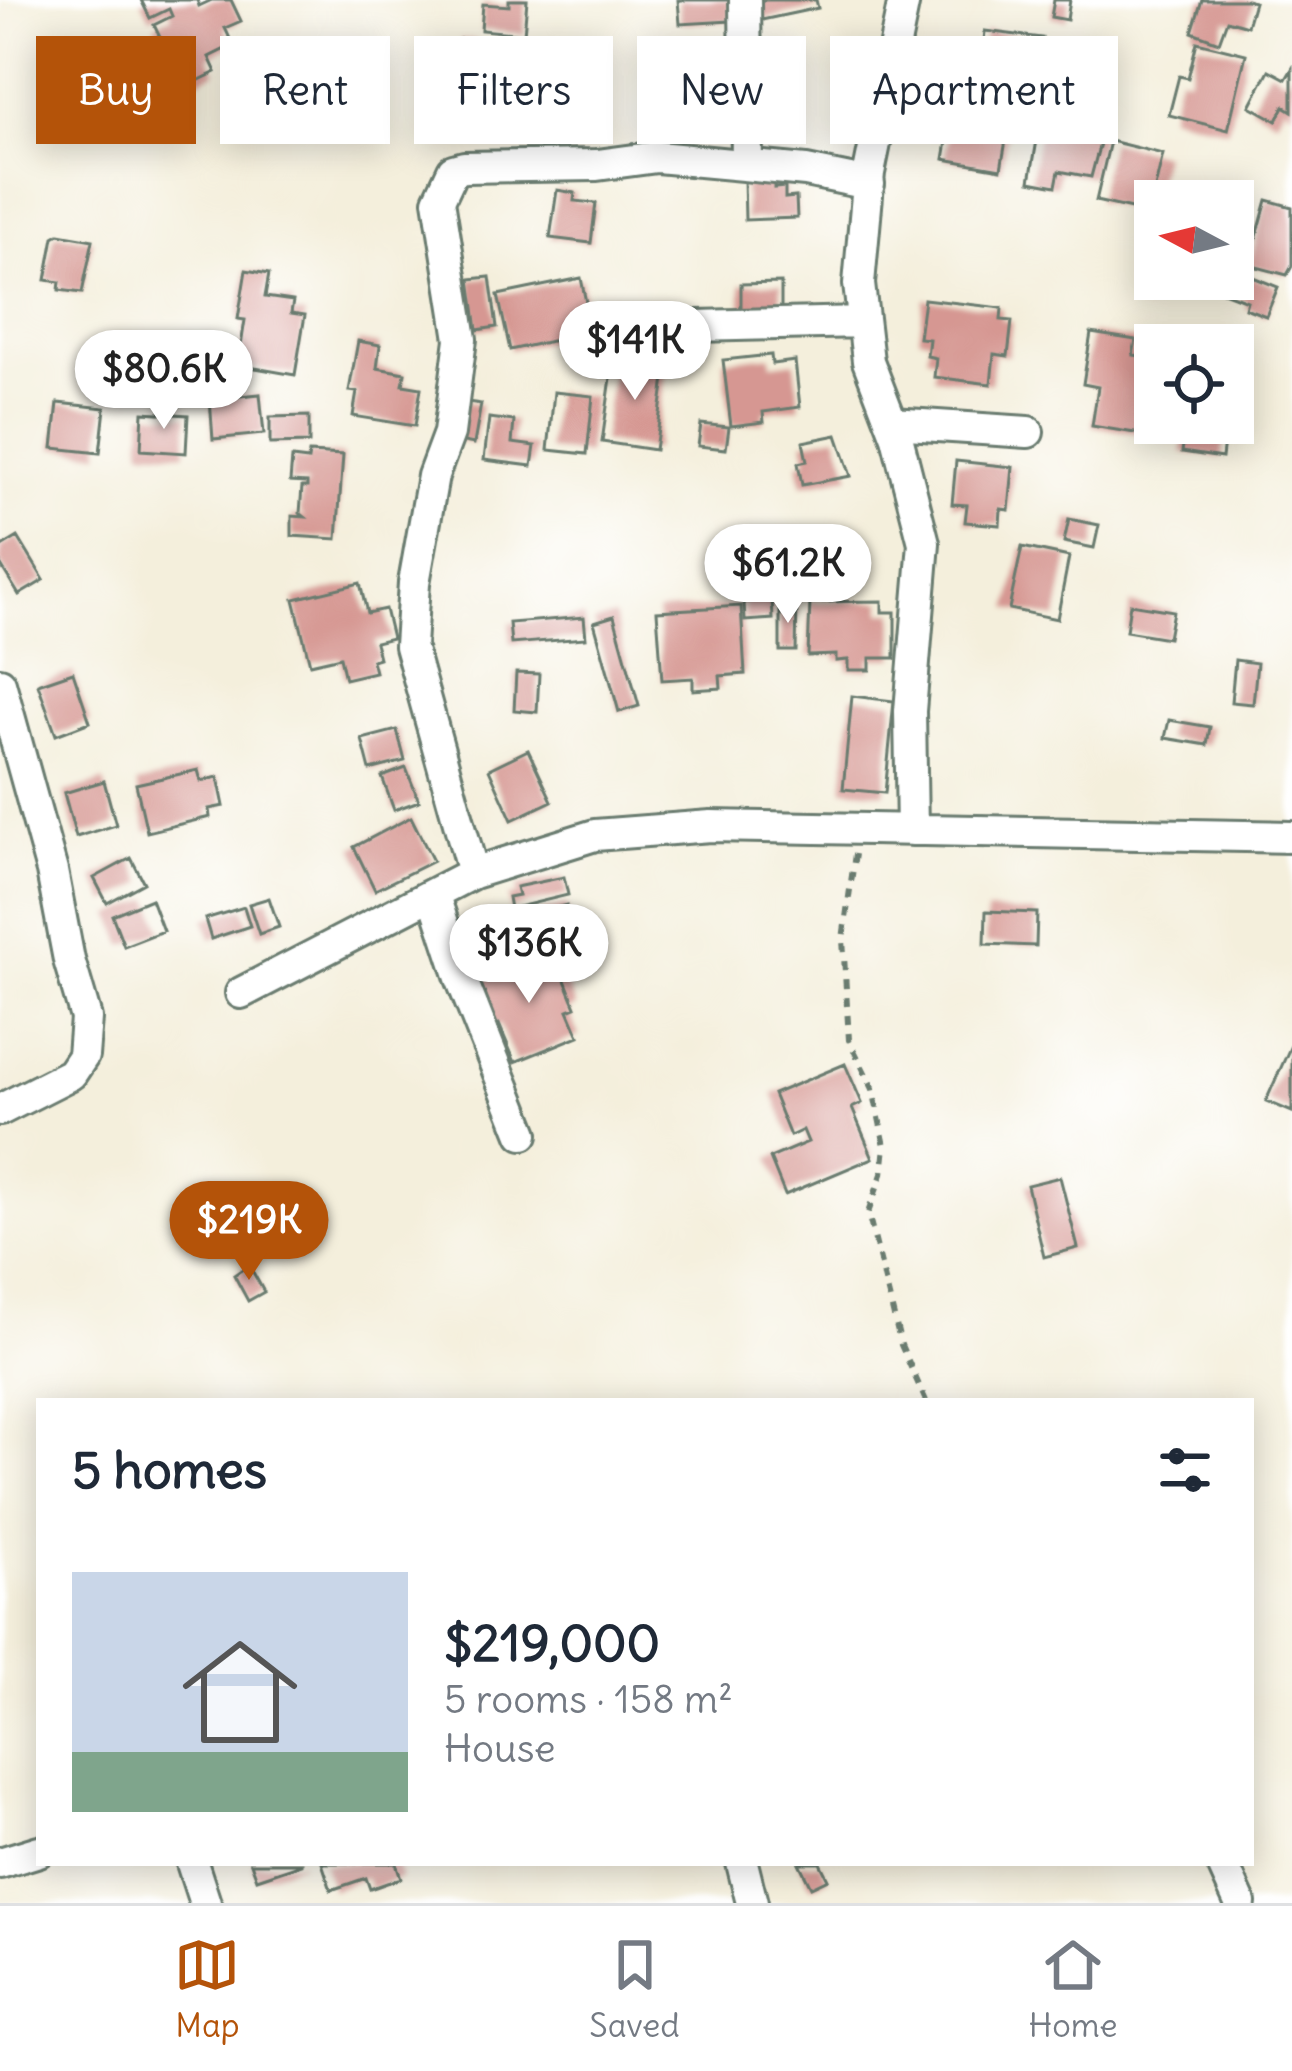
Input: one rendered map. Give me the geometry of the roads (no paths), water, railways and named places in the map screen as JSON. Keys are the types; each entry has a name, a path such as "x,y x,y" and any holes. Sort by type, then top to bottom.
{"street":[{"path":"745,0 747,164"},
{"path":"904,0 869,184 859,284 868,361 892,423 923,543 910,711 912,830"},
{"path":"473,873 410,646 414,583 433,476 449,433 460,339 440,200 448,177 464,167 596,165 657,157 747,164 869,184"},
{"path":"696,326 863,322"},
{"path":"892,423 1028,432"},
{"path":"0,683 52,871 68,959 86,1018 83,1056 71,1074 0,1110"},
{"path":"241,993 473,873 595,835 712,826 1292,837"},
{"path":"434,896 460,978 523,1133"},
{"path":"0,1863 36,1852"},
{"path":"193,1866 205,1903"},
{"path":"743,1866 752,1903"},
{"path":"1223,1866 1240,1903"}]}
